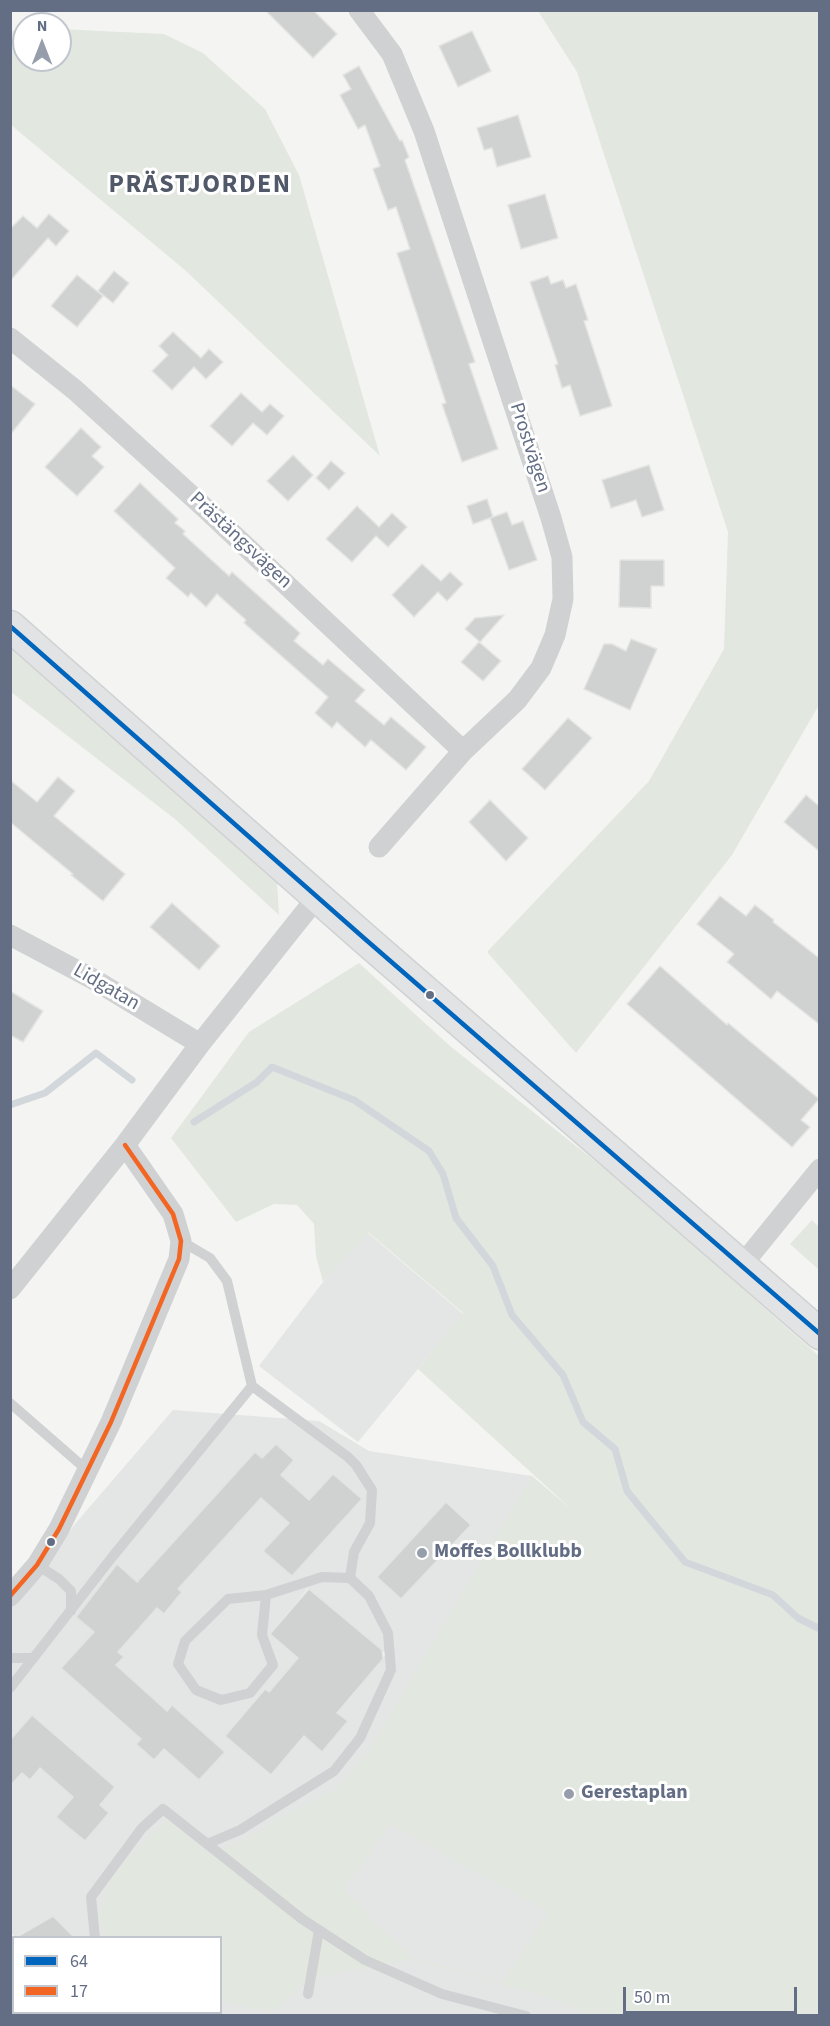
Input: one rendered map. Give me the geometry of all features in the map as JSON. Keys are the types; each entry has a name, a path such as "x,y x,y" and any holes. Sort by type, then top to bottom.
{"main road":[{"path":"10,626 819,1334"}],"street":[{"name":"Prostvägen","path":"359,10 392,54 424,131 562,557 563,599 555,635 541,668 517,699 463,751 379,847"},
{"name":"Prästängsvägen","path":"10,338 75,390 198,501 463,751"},
{"path":"10,1289 318,896"},
{"name":"Lidgatan","path":"10,934 93,979 200,1044"},
{"path":"10,1596 37,1564 59,1529 111,1422 179,1259 181,1240 173,1214 125,1145"},
{"path":"742,1265 817,1177"}],"lane":[{"path":"181,1240 210,1258 227,1281 252,1386 348,1457 372,1490 370,1523 354,1552 350,1578"},
{"path":"10,1688 113,1556 252,1386"},
{"path":"10,1403 88,1470"},
{"path":"37,1564 59,1579 71,1591 71,1611"},
{"path":"207,1844 240,1830 334,1771 360,1738 391,1670 388,1633 369,1596 350,1578 322,1576 266,1595 228,1599 185,1641 178,1664 196,1690 221,1700 250,1693 273,1665 262,1635 266,1595"},
{"path":"10,1658 33,1658"},
{"path":"95,1936 91,1897 142,1828 163,1809 303,1919 365,1960 442,1994 526,2016"},
{"path":"308,1994 319,1930"}],"shaded area":[{"path":"538,11 820,11 819,705 732,855 576,1053 487,952 649,781 724,649 728,532 577,72"},
{"path":"72,30 164,34 203,53 265,109 299,175 380,456 186,271 11,125 11,31 12,72 72,72"},
{"path":"11,647 277,882 279,915 176,820 11,692"},
{"path":"359,963 450,1046 619,1180 819,1356 819,2015 591,2015 561,2001 412,1959 309,1979 272,2012 222,2001 222,1936 107,1936 98,1914 114,1874 167,1819 212,1856 336,1789 369,1751 532,1476 571,1509 418,1369 463,1313 368,1232 323,1282 316,1256 314,1224 297,1205 274,1204 236,1222 171,1138 249,1032","holes":["390,1824 549,1912 502,1983 412,1957 373,1921 344,1889"]},
{"path":"812,1220 819,1227 819,1270 790,1244"},
{"path":"367,1232 463,1314 358,1442 259,1366 323,1282"},
{"path":"173,1410 319,1421 369,1451 532,1476 819,1730 819,2015 53,2015 222,2014 222,1936 74,1936 53,1916 17,1936 10,1932 11,1786 22,1773 30,1780 40,1768 73,1797 57,1817 85,1841 109,1813 100,1805 115,1787 32,1715 11,1740 11,1608 75,1524","holes":["447,1502 471,1525 401,1599 377,1577","308,1588 386,1654 348,1701 321,1699 347,1721 322,1751 304,1736 271,1775 225,1736 265,1689 277,1699 298,1658 270,1634"]}],"building":[{"path":"265,10 313,10 337,34 313,58"},
{"path":"472,31 491,71 458,87 439,46"},
{"path":"359,66 400,141 402,140 409,157 405,160 475,362 469,364 498,449 462,462 442,404 446,403 397,253 410,249 396,207 388,210 373,169 380,166 365,125 358,129 340,95 351,89 343,75"},
{"path":"518,115 531,157 497,167 492,148 484,150 477,128"},
{"path":"545,194 558,238 521,249 508,205"},
{"path":"49,214 69,231 56,246 48,238 10,281 10,229 23,216 37,228"},
{"path":"114,271 129,283 113,303 98,291"},
{"path":"77,275 103,296 77,327 51,306"},
{"path":"548,276 551,284 563,280 566,288 576,284 588,320 584,321 612,406 580,416 570,385 562,388 555,365 558,364 530,282"},
{"path":"173,332 201,358 209,349 223,362 206,379 194,367 172,390 152,371 168,355 159,346"},
{"path":"10,385 35,404 10,435"},
{"path":"241,393 262,412 270,404 284,416 267,435 253,423 232,446 210,426"},
{"path":"81,428 101,447 92,456 104,467 77,496 45,467"},
{"path":"293,455 313,475 288,501 267,481"},
{"path":"331,461 345,473 329,490 316,478"},
{"path":"649,465 664,510 642,517 636,500 611,508 602,480"},
{"path":"140,483 178,519 175,523 185,531 183,534 229,576 232,572 300,633 294,641 323,665 328,659 365,690 355,701 384,725 391,717 426,747 406,770 371,740 365,747 337,722 332,728 315,713 328,697 244,623 246,620 217,594 206,607 191,593 188,597 166,578 175,568 114,511"},
{"path":"487,499 493,517 473,524 467,506"},
{"path":"357,506 379,527 392,513 407,527 388,547 376,536 352,562 326,539"},
{"path":"507,512 512,525 523,521 537,560 509,570 490,518"},
{"path":"620,560 664,560 664,586 651,586 651,608 619,607"},
{"path":"422,564 441,581 450,572 463,584 447,601 438,592 414,617 392,595"},
{"path":"504,615 480,642 465,629 475,618"},
{"path":"631,639 657,649 630,710 584,689 604,644 612,644 626,651"},
{"path":"479,642 501,661 483,681 461,662"},
{"path":"568,718 592,738 545,790 522,769"},
{"path":"58,777 75,791 54,816 125,874 103,901 10,822 10,780 37,802"},
{"path":"806,795 819,806 819,851 784,822"},
{"path":"490,800 528,838 506,861 469,822"},
{"path":"720,896 746,916 755,905 819,958 819,1024 777,991 771,999 727,962 734,954 697,924"},
{"path":"172,903 220,946 199,970 150,927"},
{"path":"660,966 727,1025 728,1023 819,1099 801,1120 810,1127 792,1147 627,1004"},
{"path":"10,991 43,1011 23,1042 10,1035"},
{"path":"276,1444 294,1460 281,1475 309,1500 333,1474 362,1499 292,1576 263,1551 289,1523 261,1498 178,1589 182,1592 164,1614 157,1608 118,1652 124,1657 116,1665 167,1711 172,1705 225,1752 199,1780 164,1749 154,1760 136,1744 141,1739 61,1668 94,1632 76,1617 117,1564 137,1582 255,1452 262,1458"},
{"name":"Moffes Bollklubb","path":"446,1502 471,1525 401,1599 377,1577"},
{"path":"309,1589 382,1650 383,1659 337,1713 348,1721 322,1752 304,1736 271,1775 225,1736 265,1689 269,1692 298,1658 270,1634"},
{"path":"32,1715 115,1787 100,1805 109,1813 85,1841 56,1817 73,1797 40,1768 30,1780 22,1773 10,1786 10,1740"},
{"path":"53,1916 73,1936 18,1936"}],"waterway":[{"path":"10,1105 45,1093 96,1053 132,1080"},
{"path":"194,1122 257,1082 272,1067 354,1100 429,1151 443,1174 456,1218 493,1266 512,1315 563,1375 583,1422 615,1449 627,1491 685,1562 773,1595 798,1618 820,1629"}],"transit line":[{"name":"64","path":"10,626 365,939 820,1334"},
{"name":"17","path":"10,1596 37,1565 59,1529 111,1422 179,1259 181,1241 173,1214 125,1145"}],"place":[{"name":"Moffes Bollklubb","path":"422,1553"},
{"name":"Gerestaplan","path":"569,1794"}],"district":[{"name":"PRÄSTJORDEN","path":"200,186"}]}
